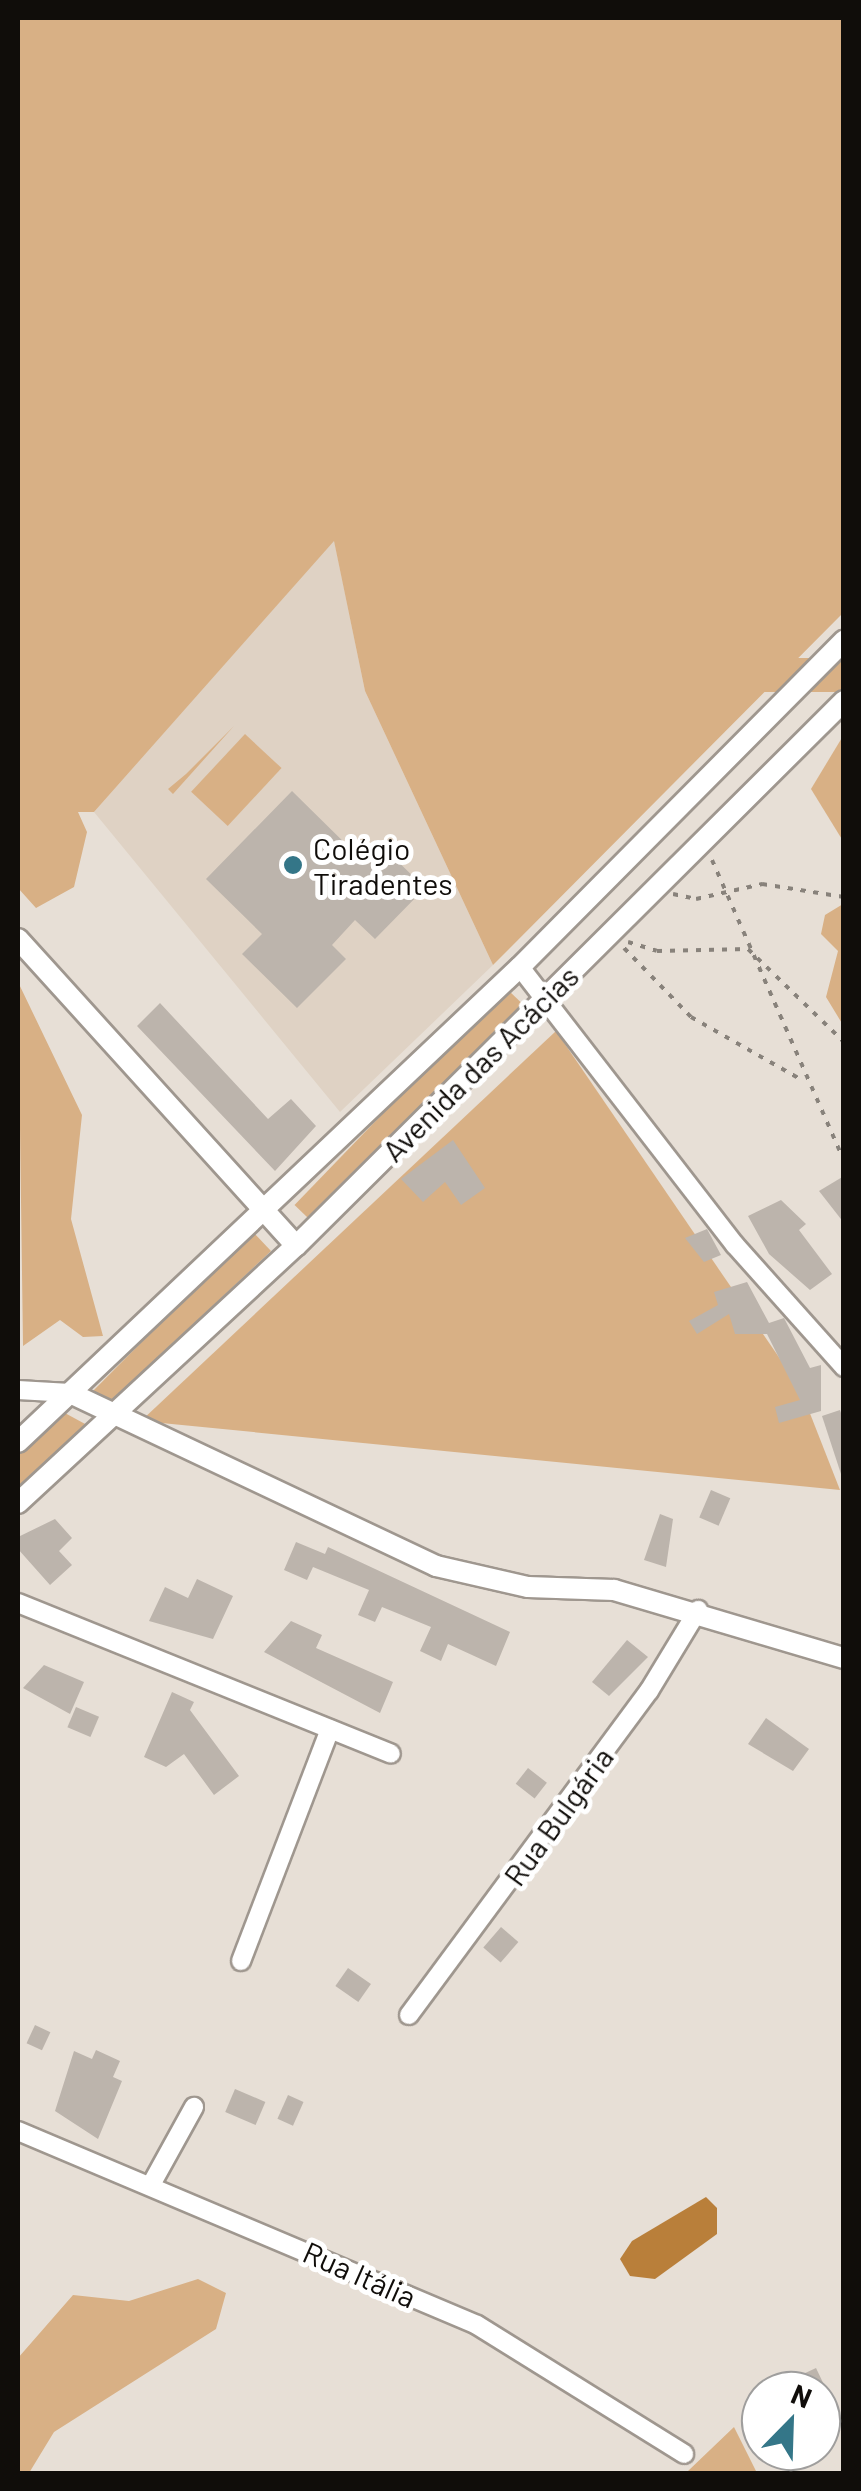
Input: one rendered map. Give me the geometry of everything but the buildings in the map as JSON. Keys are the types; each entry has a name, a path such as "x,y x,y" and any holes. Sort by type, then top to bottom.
{"street":[{"name":"Avenida das Acácias","path":"18,1442 520,967 844,641"},
{"name":"Avenida das Acácias","path":"18,1503 101,1415 296,1246 546,996 707,842 844,701"},
{"path":"18,939 296,1246"},
{"path":"520,967 736,1245 844,1367"},
{"path":"18,1390 70,1393 101,1415 436,1566 698,1610 844,1658"},
{"path":"18,1603 390,1754"},
{"name":"Rua Bulgária","path":"409,2016 649,1691 698,1610"},
{"path":"241,1961 330,1729"},
{"path":"152,2182 194,2107"},
{"name":"Rua Itália","path":"18,2131 152,2182 477,2325 684,2454"}],"path":[{"path":"707,842 722,892 802,1080"},
{"path":"654,890 696,900 762,884 844,897"},
{"path":"609,936 657,951 748,949 844,1042"},
{"path":"609,936 692,1017 802,1080 821,1098 844,1161"}],"shaded area":[{"path":"18,18 843,18 843,613 493,965 365,691 334,541 94,812 78,812 87,832 74,887 36,908 18,888"},
{"name":"Colégio Tiradentes","path":"334,540 365,691 493,965 340,1112 94,812"},
{"path":"420,658 843,658 843,692 420,692"},
{"path":"234,726 173,794 168,789"},
{"path":"245,734 282,768 228,826 191,792"},
{"path":"843,736 843,841 811,789"},
{"path":"844,904 843,1025 826,997 838,951 821,934 825,915"},
{"path":"18,982 82,1115 71,1219 103,1336 83,1337 60,1320 23,1346"},
{"path":"505,987 527,1008 316,1226 295,1205"},
{"path":"556,1031 800,1388 840,1490 141,1421"},
{"path":"252,1231 271,1251 112,1401 91,1393"},
{"path":"63,1412 87,1425 18,1492 18,1455"},
{"path":"706,2197 717,2208 717,2234 655,2279 630,2276 620,2259 632,2241"},
{"path":"198,2279 226,2293 216,2329 54,2432 29,2473 18,2473 18,2358 73,2295 129,2301"},
{"path":"734,2427 741,2441 741,2471 757,2473 683,2473"}],"place":[{"name":"Colégio Tiradentes","path":"293,865"}]}
